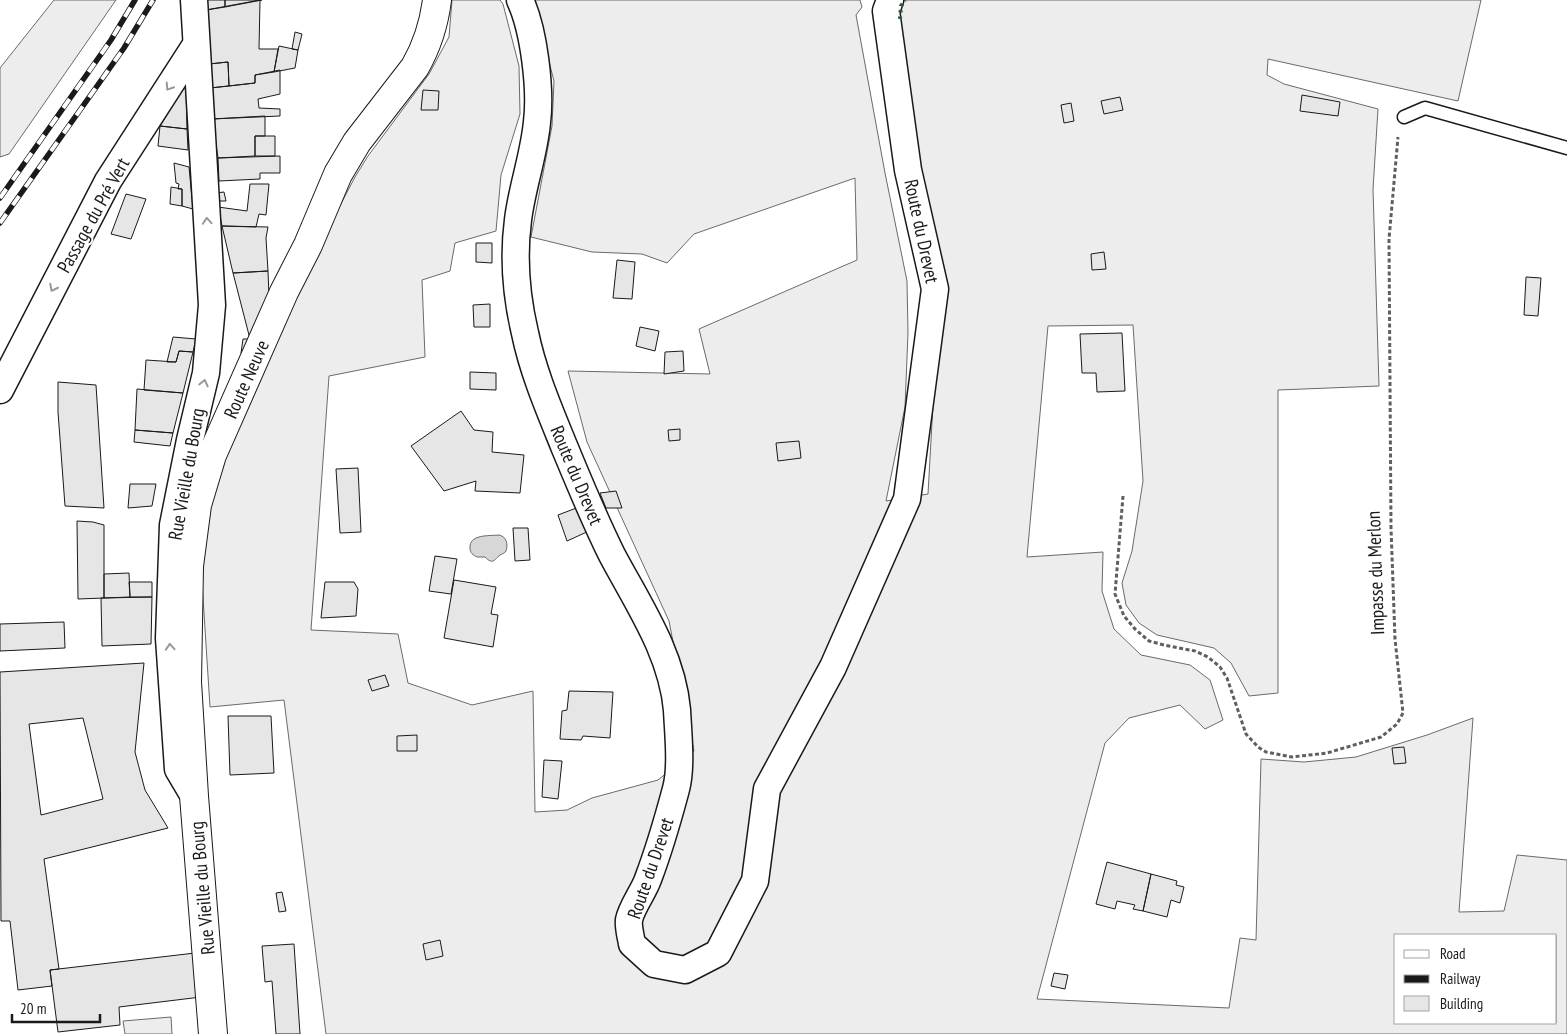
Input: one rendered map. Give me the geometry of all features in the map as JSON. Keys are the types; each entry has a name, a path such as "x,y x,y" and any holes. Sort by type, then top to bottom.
{"street":[{"name":"Rue Vieille du Bourg","path":"194,0 212,305 206,373 173,525 169,638 178,769 194,796 213,1034"},
{"name":"Route Neuve","path":"194,796 187,682 189,566 197,505 203,482 212,454 284,292 308,245 338,174 357,142 421,56 430,35 438,0"},
{"name":"Route du Drevet","path":"520,0 533,43 537,84 537,121 518,219 515,263 518,298 525,335 539,386 581,488 612,554 655,635 669,672 678,724 677,786 648,880 629,920 632,944 654,964 684,970 718,952 755,881 767,789 833,667 907,499 935,289 908,170 886,11 890,0"},
{"name":"Passage du Pré Vert","path":"4,383 108,181 196,46"}],"lane":[{"path":"1404,117 1425,108 1567,148"}],"path":[{"name":"Impasse du Merlon","path":"1122,496 1115,594 1124,616 1149,641 1195,651 1208,657 1220,667 1227,678 1246,734 1258,747 1266,752 1292,757 1327,753 1382,737 1397,724 1403,712 1395,640 1392,546 1389,239 1397,138 1404,117"}],"shaded area":[{"path":"54,0 116,0 9,154 0,157 0,68"},
{"path":"452,0 500,0 503,4 519,66 520,114 501,175 496,231 455,243 450,271 422,280 425,357 329,376 311,630 398,634 408,683 472,705 533,691 535,812 567,810 592,798 658,780 694,751 669,621 587,442 568,371 710,374 699,329 857,260 855,178 694,234 667,263 642,254 592,252 531,237 552,126 554,81 533,0 860,0 862,7 856,15 907,281 908,333 905,407 886,501 928,494 941,261 926,207 898,30 901,6 905,0 1481,0 1458,101 1268,59 1267,75 1284,84 1378,109 1373,189 1379,386 1278,390 1278,693 1249,696 1231,663 1214,648 1157,635 1139,623 1126,605 1122,583 1132,551 1143,481 1133,325 1048,326 1027,557 1103,552 1102,591 1114,629 1141,655 1190,665 1210,680 1223,720 1205,729 1180,705 1129,718 1105,743 1037,999 1229,1008 1240,938 1256,940 1261,759 1304,762 1356,757 1427,735 1473,718 1459,912 1504,911 1517,855 1567,860 1567,1034 326,1034 284,700 210,707 202,582 203,531 229,442 334,217 368,156 429,74 449,37"},
{"path":"499,535 505,539 507,548 505,552 493,561 485,557 477,557 471,553 471,543 476,538"},
{"path":"171,1017 172,1034 125,1034 123,1021"}],"building":[{"path":"205,0 225,0 225,7 206,10"},
{"path":"225,0 262,0 225,7"},
{"path":"260,0 259,49 278,49 274,72 255,75 255,83 229,86 228,62 209,64 206,10"},
{"path":"295,32 302,34 298,50 292,49"},
{"path":"279,46 298,50 295,68 274,72"},
{"path":"228,62 229,86 210,88 209,64"},
{"path":"280,70 280,94 258,99 259,108 280,109 280,116 212,119 210,88 255,83 255,75"},
{"path":"186,84 187,129 160,126"},
{"path":"423,90 439,91 438,110 421,110"},
{"path":"1302,95 1340,102 1338,116 1300,111"},
{"path":"1120,97 1123,110 1104,114 1101,101"},
{"path":"1071,103 1074,121 1064,123 1061,105"},
{"path":"265,116 265,136 255,136 255,156 218,158 212,119"},
{"path":"160,126 187,129 188,150 158,146"},
{"path":"255,136 275,136 275,156 255,156"},
{"path":"280,156 280,173 260,173 260,179 219,181 218,158"},
{"path":"174,163 189,167 193,209 182,206 182,189 178,189 179,184 176,183"},
{"path":"250,184 269,184 266,215 259,214 256,227 222,226 218,207 247,211"},
{"path":"171,187 182,189 182,206 170,204"},
{"path":"224,192 226,201 217,201 216,193"},
{"path":"126,194 146,199 131,239 111,234"},
{"path":"222,226 268,227 266,238 268,271 233,273"},
{"path":"476,243 492,243 492,263 476,262"},
{"path":"1104,252 1106,269 1092,270 1091,254"},
{"path":"617,260 635,262 632,299 613,298"},
{"path":"268,271 269,297 250,339 233,273"},
{"path":"1526,277 1541,278 1538,316 1524,315"},
{"path":"490,304 490,327 474,327 473,305"},
{"path":"640,327 659,331 655,351 636,346"},
{"path":"1122,333 1125,391 1097,392 1096,373 1082,373 1080,334"},
{"path":"173,337 196,339 193,352 179,351 176,362 167,362"},
{"path":"243,339 253,339 249,348 241,353"},
{"path":"179,351 193,352 183,393 144,390 146,360 176,362"},
{"path":"683,351 684,371 664,374 665,352"},
{"path":"470,372 496,373 496,390 470,389"},
{"path":"58,382 96,385 104,508 65,506 58,412"},
{"path":"137,389 183,393 173,433 135,430"},
{"path":"461,411 474,430 493,432 492,452 524,455 520,493 475,491 476,481 444,491 411,446"},
{"path":"680,429 680,440 669,441 668,430"},
{"path":"135,430 173,433 170,446 134,442"},
{"path":"799,441 801,458 778,461 776,443"},
{"path":"358,468 361,532 340,533 336,469"},
{"path":"130,484 156,484 152,506 128,508"},
{"path":"616,491 622,508 606,508 600,493"},
{"path":"579,507 589,531 567,541 558,515"},
{"path":"77,521 104,525 104,598 78,599"},
{"path":"513,528 528,528 530,560 515,561"},
{"path":"435,556 457,559 451,594 429,591"},
{"path":"129,573 130,597 104,598 104,574"},
{"path":"454,580 496,587 491,614 498,615 493,647 444,638"},
{"path":"129,582 152,582 152,597 130,597"},
{"path":"325,582 354,582 358,589 356,616 321,618"},
{"path":"152,597 151,644 102,646 101,598"},
{"path":"64,622 65,648 0,651 0,624"},
{"path":"144,663 135,752 145,790 168,828 44,859 59,969 50,970 52,986 18,990 10,921 1,921 0,672","holes":["83,718 103,799 41,815 29,724"]},
{"path":"385,675 389,686 372,691 368,680"},
{"path":"569,691 613,692 610,738 583,736 581,740 560,739 562,711 567,710"},
{"path":"228,716 271,716 274,773 230,775"},
{"path":"417,735 417,751 397,751 397,736"},
{"path":"1404,747 1406,763 1394,764 1392,748"},
{"path":"544,760 562,761 558,799 542,797"},
{"path":"1107,862 1151,874 1143,911 1133,909 1135,905 1117,901 1115,909 1096,904"},
{"path":"1151,874 1177,881 1176,885 1184,887 1180,903 1171,900 1167,917 1143,911"},
{"path":"282,892 286,911 279,912 276,893"},
{"path":"440,940 443,956 426,960 423,944"},
{"path":"294,944 300,1034 276,1034 272,981 265,982 262,946"},
{"path":"195,953 201,997 119,1007 120,1025 58,1032 50,970"},
{"path":"1054,973 1068,975 1065,989 1051,986"}],"railway":[{"path":"0,198 111,40 135,0"},
{"path":"0,223 124,48 153,0"}],"hedge":[{"path":"900,19 901,6 905,0"}]}
